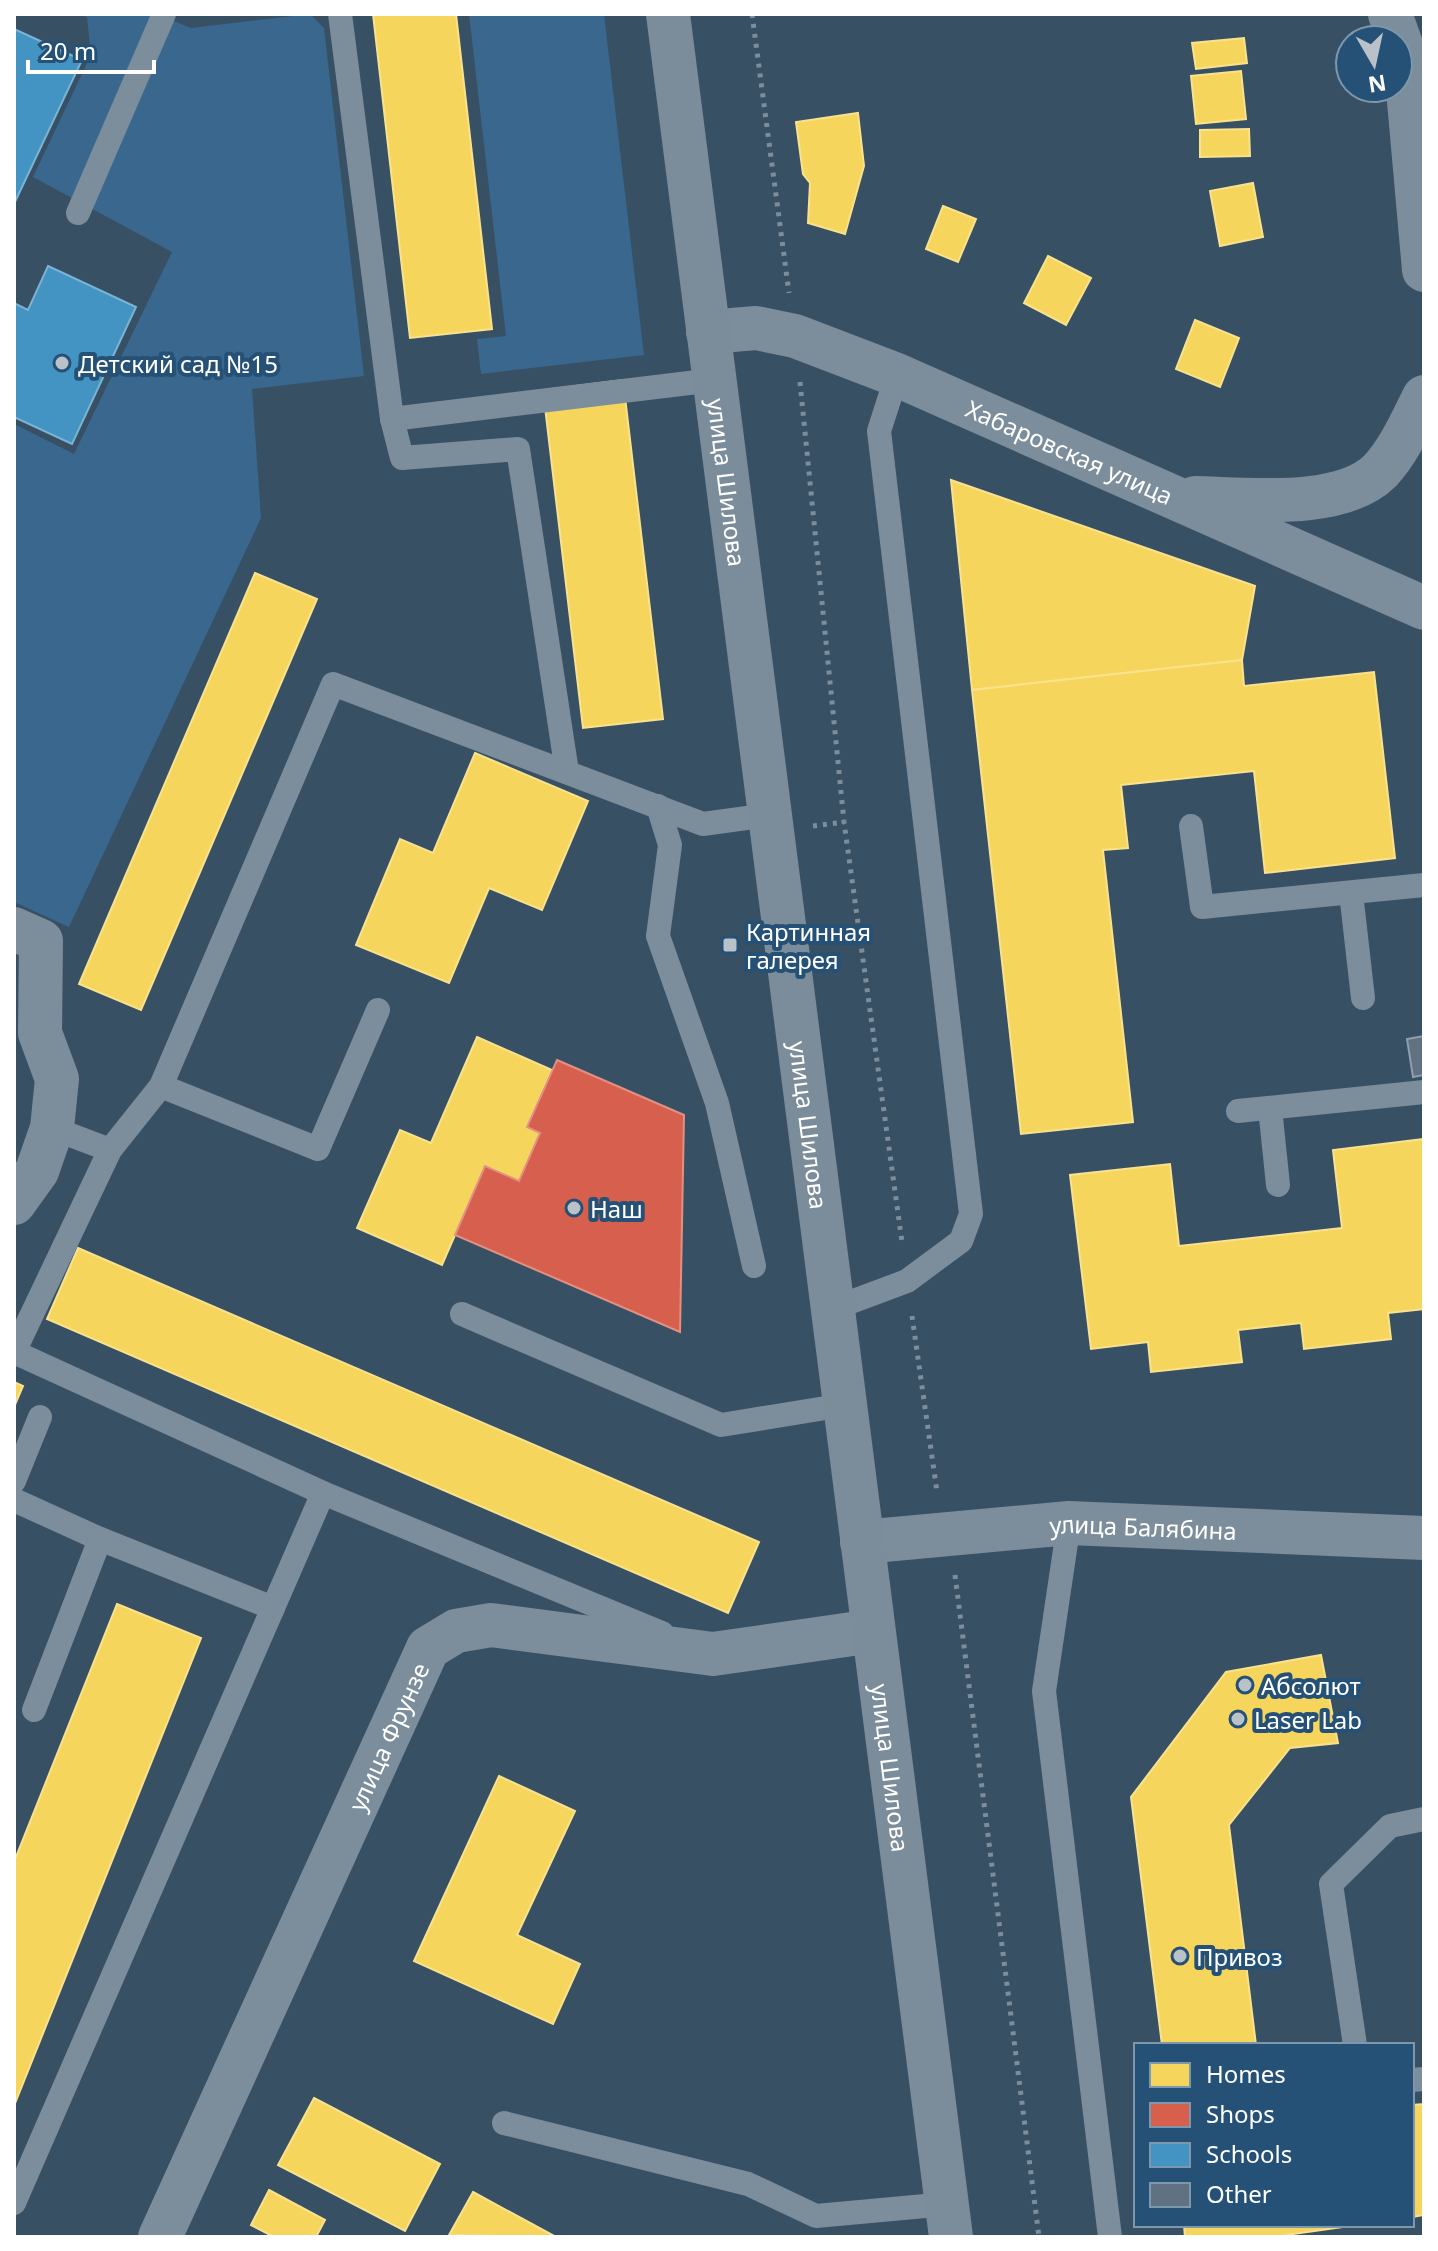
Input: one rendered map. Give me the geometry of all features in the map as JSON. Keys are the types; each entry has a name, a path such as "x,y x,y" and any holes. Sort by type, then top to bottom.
{"main road":[{"name":"улица Шилова","path":"668,14 949,2221"}],"street":[{"path":"1390,14 1405,56 1424,270"},
{"name":"Хабаровская улица","path":"708,332 756,328 795,336 897,375 1424,608"},
{"path":"1175,498 1272,500 1343,494 1379,472 1407,432 1424,397"},
{"path":"14,1203 37,1171 52,1128 57,1079 40,1033 27,935"},
{"name":"улица Балябина","path":"862,1542 1069,1523 1422,1540"},
{"name":"улица Фрунзе","path":"160,2237 428,1648 456,1631 491,1625 713,1654 873,1631"}],"lane":[{"path":"78,213 164,14"},
{"path":"340,14 392,419 402,458 518,449 567,772"},
{"path":"832,1309 907,1281 961,1241 971,1214 879,431 897,375"},
{"path":"392,419 714,380"},
{"path":"713,1654 323,1493 14,1352 110,1150 161,1086 333,684 703,824 769,815"},
{"path":"658,806 670,845 658,936 717,1103 754,1266"},
{"path":"1191,826 1202,907 1424,885"},
{"path":"1351,893 1363,998"},
{"path":"161,1086 318,1149 378,1010"},
{"path":"1238,1111 1424,1092"},
{"path":"1270,1108 1278,1185"},
{"path":"52,1128 110,1150"},
{"path":"462,1314 721,1425 844,1405"},
{"path":"14,1481 40,1417"},
{"path":"14,2203 323,1493"},
{"path":"14,1500 100,1539 273,1608"},
{"path":"1069,1523 1044,1691 1110,2237"},
{"path":"34,1710 100,1539"},
{"path":"1355,2043 1331,1884 1390,1826 1424,1819"},
{"path":"504,2123 748,2184 816,2216 949,2221"}],"path":[{"path":"752,14 795,336 844,822 935,1487 950,1532 1039,2237"}],"shaded area":[{"path":"79,14 156,14 191,28 310,14 324,28 364,376 252,389 261,518 69,927 14,902 14,424 74,454 172,252 33,177 91,55 87,17"},
{"path":"469,14 604,14 644,355 481,374 477,339 506,336"}],"building: Homes":[{"path":"373,14 456,14 492,329 410,338"},
{"path":"1244,38 1247,63 1196,69 1192,43"},
{"path":"1241,71 1246,119 1196,124 1191,76"},
{"path":"858,113 864,166 845,234 808,223 810,183 803,174 796,122"},
{"path":"1249,129 1250,156 1200,157 1200,130"},
{"path":"1253,183 1263,237 1220,246 1210,191"},
{"path":"943,206 976,219 958,262 926,249"},
{"path":"1048,256 1091,278 1066,325 1024,303"},
{"path":"1195,320 1239,338 1220,387 1176,369"},
{"path":"623,380 663,719 583,728 543,390"},
{"path":"951,480 1255,586 1242,660 972,690"},
{"path":"255,573 317,599 141,1010 79,984"},
{"path":"1242,660 1244,686 1374,672 1395,858 1265,873 1254,771 1121,785 1128,848 1103,850 1133,1122 1021,1134 972,690"},
{"path":"475,753 588,801 542,910 489,888 449,983 356,945 400,839 433,853"},
{"path":"477,1037 552,1070 527,1127 540,1133 519,1181 485,1166 442,1265 357,1228 400,1130 431,1143"},
{"path":"1424,1139 1424,1309 1388,1313 1391,1339 1304,1349 1301,1323 1238,1330 1242,1362 1151,1372 1148,1342 1091,1349 1070,1175 1170,1164 1179,1246 1342,1228 1333,1150"},
{"path":"78,1248 759,1542 728,1613 47,1319"},
{"path":"14,1382 23,1386 14,1407"},
{"path":"117,1604 201,1638 14,2106 14,1862"},
{"path":"1321,1655 1338,1743 1290,1748 1229,1825 1256,2043 1162,2043 1131,1797 1226,1672"},
{"path":"499,1776 575,1811 517,1935 580,1964 553,2024 414,1961"},
{"path":"314,2098 440,2164 405,2231 278,2165"},
{"path":"1424,2104 1424,2215 1414,2217 1414,2105"},
{"path":"269,2190 325,2220 316,2237 274,2237 251,2225"},
{"path":"473,2192 556,2237 449,2235"},
{"path":"1184,2227 1343,2227 1272,2237 1185,2237"}],"building: Shops":[{"name":"Наш","path":"557,1060 684,1115 680,1332 455,1235 485,1166 519,1181 540,1133 527,1127"}],"building: Schools":[{"path":"14,29 82,60 14,204"},
{"name":"Детский сад №15","path":"48,266 136,307 72,444 14,417 14,303 28,310"}],"building: Other":[{"path":"1424,1036 1424,1075 1413,1077 1407,1039"}],"place":[{"name":"Детский сад №15","path":"62,363"},
{"name":"Картинная галерея","path":"730,945"},
{"name":"Наш","path":"574,1208"},
{"name":"Абсолют","path":"1245,1685"},
{"name":"Laser Lab","path":"1238,1719"},
{"name":"Привоз","path":"1180,1956"}]}
